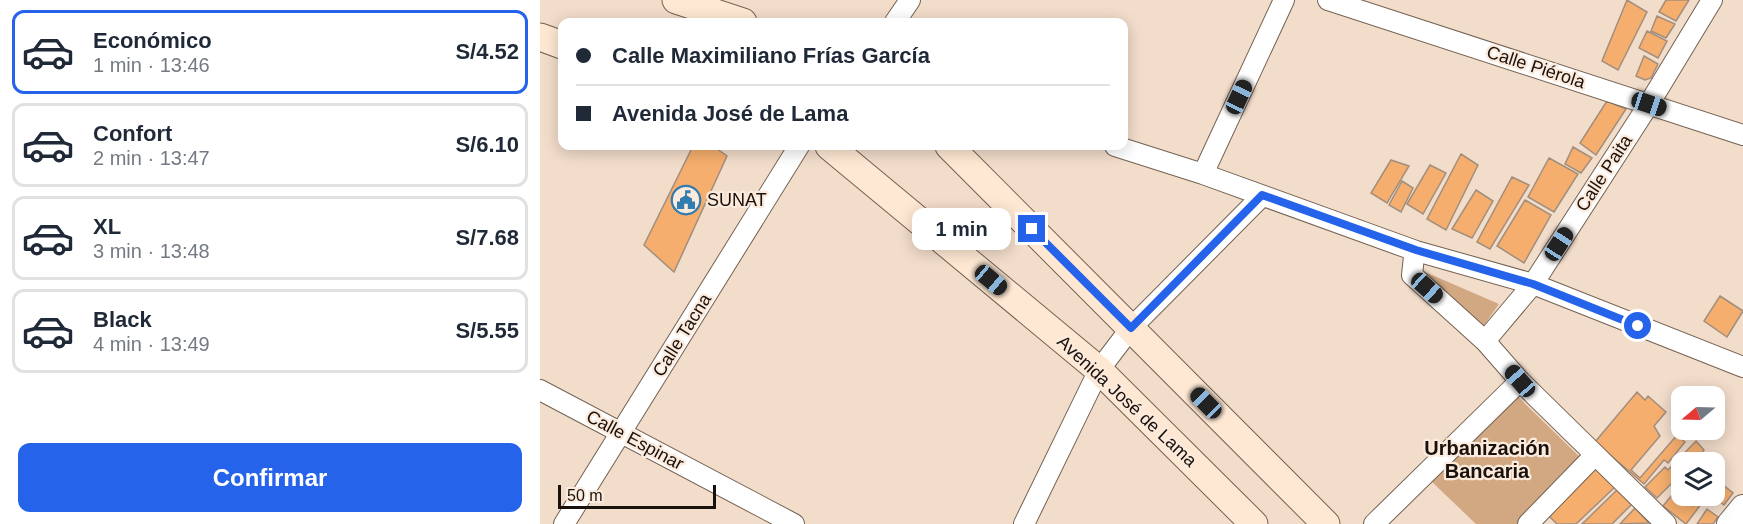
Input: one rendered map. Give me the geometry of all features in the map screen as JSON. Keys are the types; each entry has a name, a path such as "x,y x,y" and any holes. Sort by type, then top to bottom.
{"main road":[{"path":"676,0 731,18"},
{"path":"540,37 558,44"},
{"name":"Avenida José de Lama","path":"834,150 1099,370 1254,524"},
{"path":"953,150 1326,524"}],"street":[{"path":"899,18 910,0"},
{"path":"1203,174 1284,0"},
{"name":"Calle Piérola","path":"1328,0 1743,135"},
{"name":"Calle Paita","path":"1485,341 1533,284 1649,104 1712,0"},
{"name":"Calle Tacna","path":"564,524 798,150"},
{"path":"1128,150 1203,174 1416,250 1533,284 1743,367"},
{"path":"1024,524 1099,370 1131,328 1262,195"},
{"path":"1416,250 1412,275 1485,341 1520,381 1666,524"},
{"path":"1374,524 1520,381"},
{"name":"Calle Espinar","path":"540,390 794,524"},
{"path":"1528,524 1594,455"},
{"path":"1729,524 1743,507"}],"shaded area":[{"path":"1425,272 1499,304 1480,331"},
{"path":"1514,393 1584,461 1523,524 1476,524 1431,481"}],"building":[{"path":"1627,0 1647,12 1618,70 1602,61"},
{"path":"1666,0 1689,0 1676,21 1659,12"},
{"path":"1657,16 1675,24 1666,38 1651,31"},
{"path":"1647,31 1667,41 1658,58 1639,48"},
{"path":"1644,56 1658,64 1651,78 1645,80 1636,76"},
{"path":"1607,101 1626,109 1596,155 1580,143"},
{"path":"1573,147 1592,158 1581,173 1565,164"},
{"name":"SUNAT","path":"691,150 719,150 727,156 674,272 644,245"},
{"path":"1461,154 1478,165 1446,230 1427,219"},
{"path":"1549,158 1578,174 1554,212 1528,197"},
{"path":"1391,160 1409,166 1387,203 1371,193"},
{"path":"1430,165 1446,173 1423,214 1407,204"},
{"path":"1512,177 1529,185 1490,249 1477,242"},
{"path":"1402,181 1413,188 1401,212 1389,205"},
{"path":"1476,190 1493,201 1472,238 1452,229"},
{"path":"1525,200 1551,215 1524,263 1497,246"},
{"path":"1720,296 1743,311 1727,337 1704,321"},
{"path":"1637,392 1645,400 1648,396 1666,412 1654,426 1660,436 1631,470 1640,478 1673,440 1685,442 1677,452 1671,452 1671,459 1668,463 1664,460 1644,484 1595,442"},
{"path":"1696,441 1704,450 1702,452 1685,452"},
{"path":"1592,462 1615,487 1576,524 1557,524 1544,511"},
{"path":"1665,467 1668,470 1671,467 1671,484 1657,498 1645,487"},
{"path":"1725,486 1733,493 1725,504"},
{"path":"1619,488 1634,502 1612,524 1582,524"},
{"path":"1671,496 1671,506 1700,506 1686,524 1663,506"},
{"path":"1635,508 1649,523 1620,524"},
{"path":"1707,509 1718,517 1713,524 1697,524"}],"place":[{"name":"SUNAT","path":"686,200"}],"district":[{"name":"Urbanización Bancaria","path":"1487,460"}],"route":[{"path":"1032,229 1131,328 1262,195 1416,250 1533,284 1638,326"}]}
